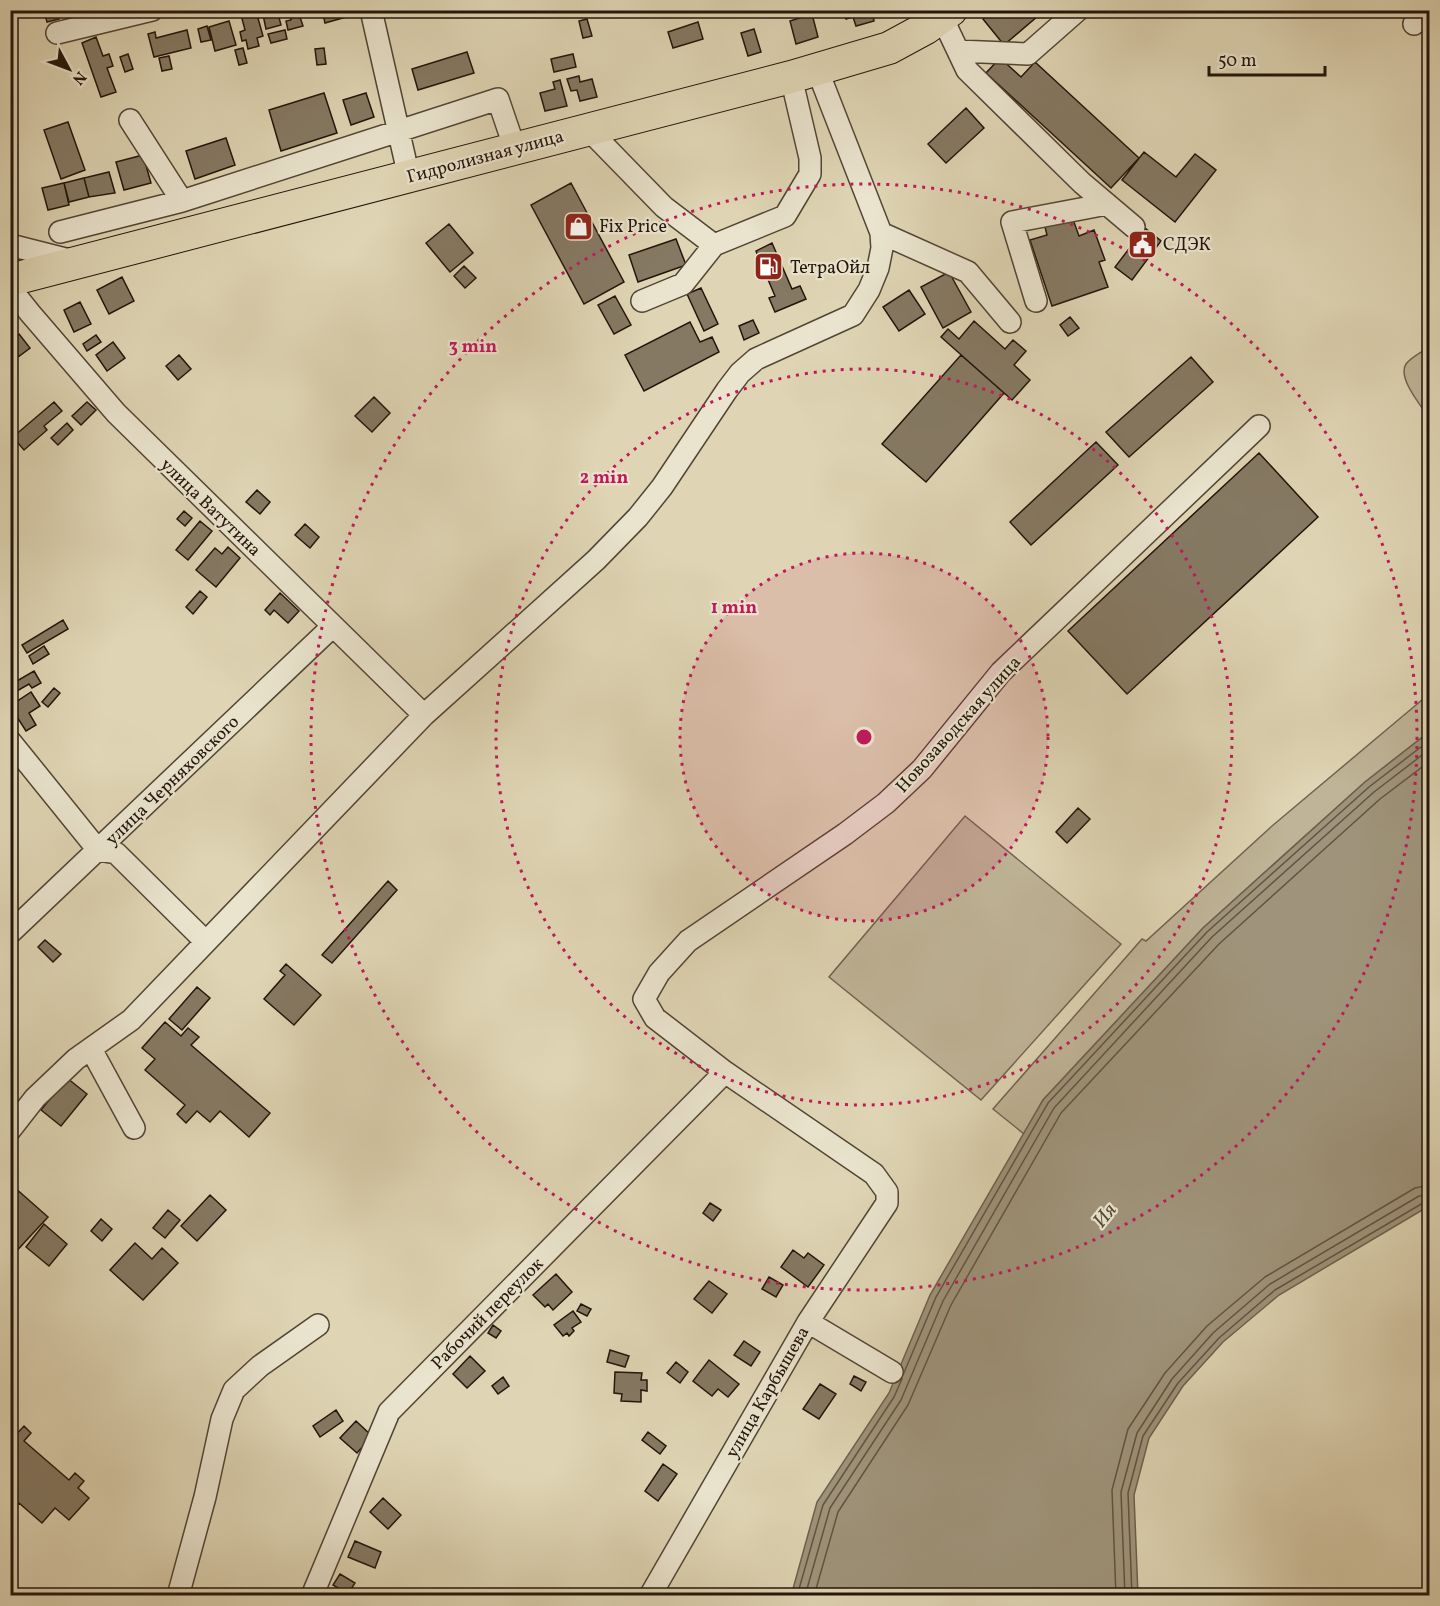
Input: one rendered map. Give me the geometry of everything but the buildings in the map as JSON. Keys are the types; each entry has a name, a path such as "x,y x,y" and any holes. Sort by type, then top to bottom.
{"highway":[{"name":"Гидролизная улица","path":"10,280 804,73 889,48 948,13"}],"street":[{"path":"57,33 152,10"},
{"path":"371,10 409,177"},
{"path":"958,51 1028,54 1078,10"},
{"path":"948,13 948,30 967,70 1082,183 1134,227"},
{"path":"10,1130 35,1098 76,1059 130,1020 424,716 596,560 638,517 662,487 740,373 756,359 853,315 869,290 878,268 882,248 881,233 804,73"},
{"path":"642,301 683,284 714,245 785,216 810,174 804,73"},
{"path":"60,232 182,201 498,99 515,149"},
{"path":"130,120 182,201"},
{"path":"588,129 664,207 714,245"},
{"path":"1036,301 1012,222 1107,204"},
{"path":"881,233 968,272 1010,322"},
{"path":"10,245 80,263"},
{"name":"улица Ватутина","path":"10,288 116,413 424,716"},
{"name":"Новозаводская улица","path":"725,1072 655,1018 644,999 659,973 688,941 845,834 886,803 922,769 1001,672 1259,426"},
{"name":"улица Черняховского","path":"10,933 333,626"},
{"path":"10,741 98,850 116,853 205,941"},
{"path":"91,1049 134,1128"},
{"name":"улица Карбышева","path":"650,1596 808,1322 887,1203 887,1192 874,1174 725,1072"},
{"name":"Рабочий переулок","path":"312,1596 389,1413 725,1072"},
{"path":"808,1322 892,1372"},
{"path":"178,1596 206,1497 222,1419 234,1390 260,1366 318,1325"}],"shaded area":[{"path":"1429,347 1429,418 1407,384 1404,370 1411,359"},
{"path":"1429,694 1429,732 1365,782 1203,928 1043,1100 1024,1134 993,1109 1142,939 1146,941 1272,826"},
{"path":"965,816 1121,944 981,1100 829,977"}],"water":[{"name":"Ия","path":"1429,732 1429,1206 1279,1295 1223,1342 1183,1386 1149,1438 1134,1495 1138,1595 791,1596 817,1502 889,1393 930,1295 1043,1100 1203,928 1365,782"}],"place":[{"name":"Fix Price","path":"578,226"},
{"name":"СДЭК","path":"1142,244"},
{"name":"ТетраОйл","path":"769,267"}]}
